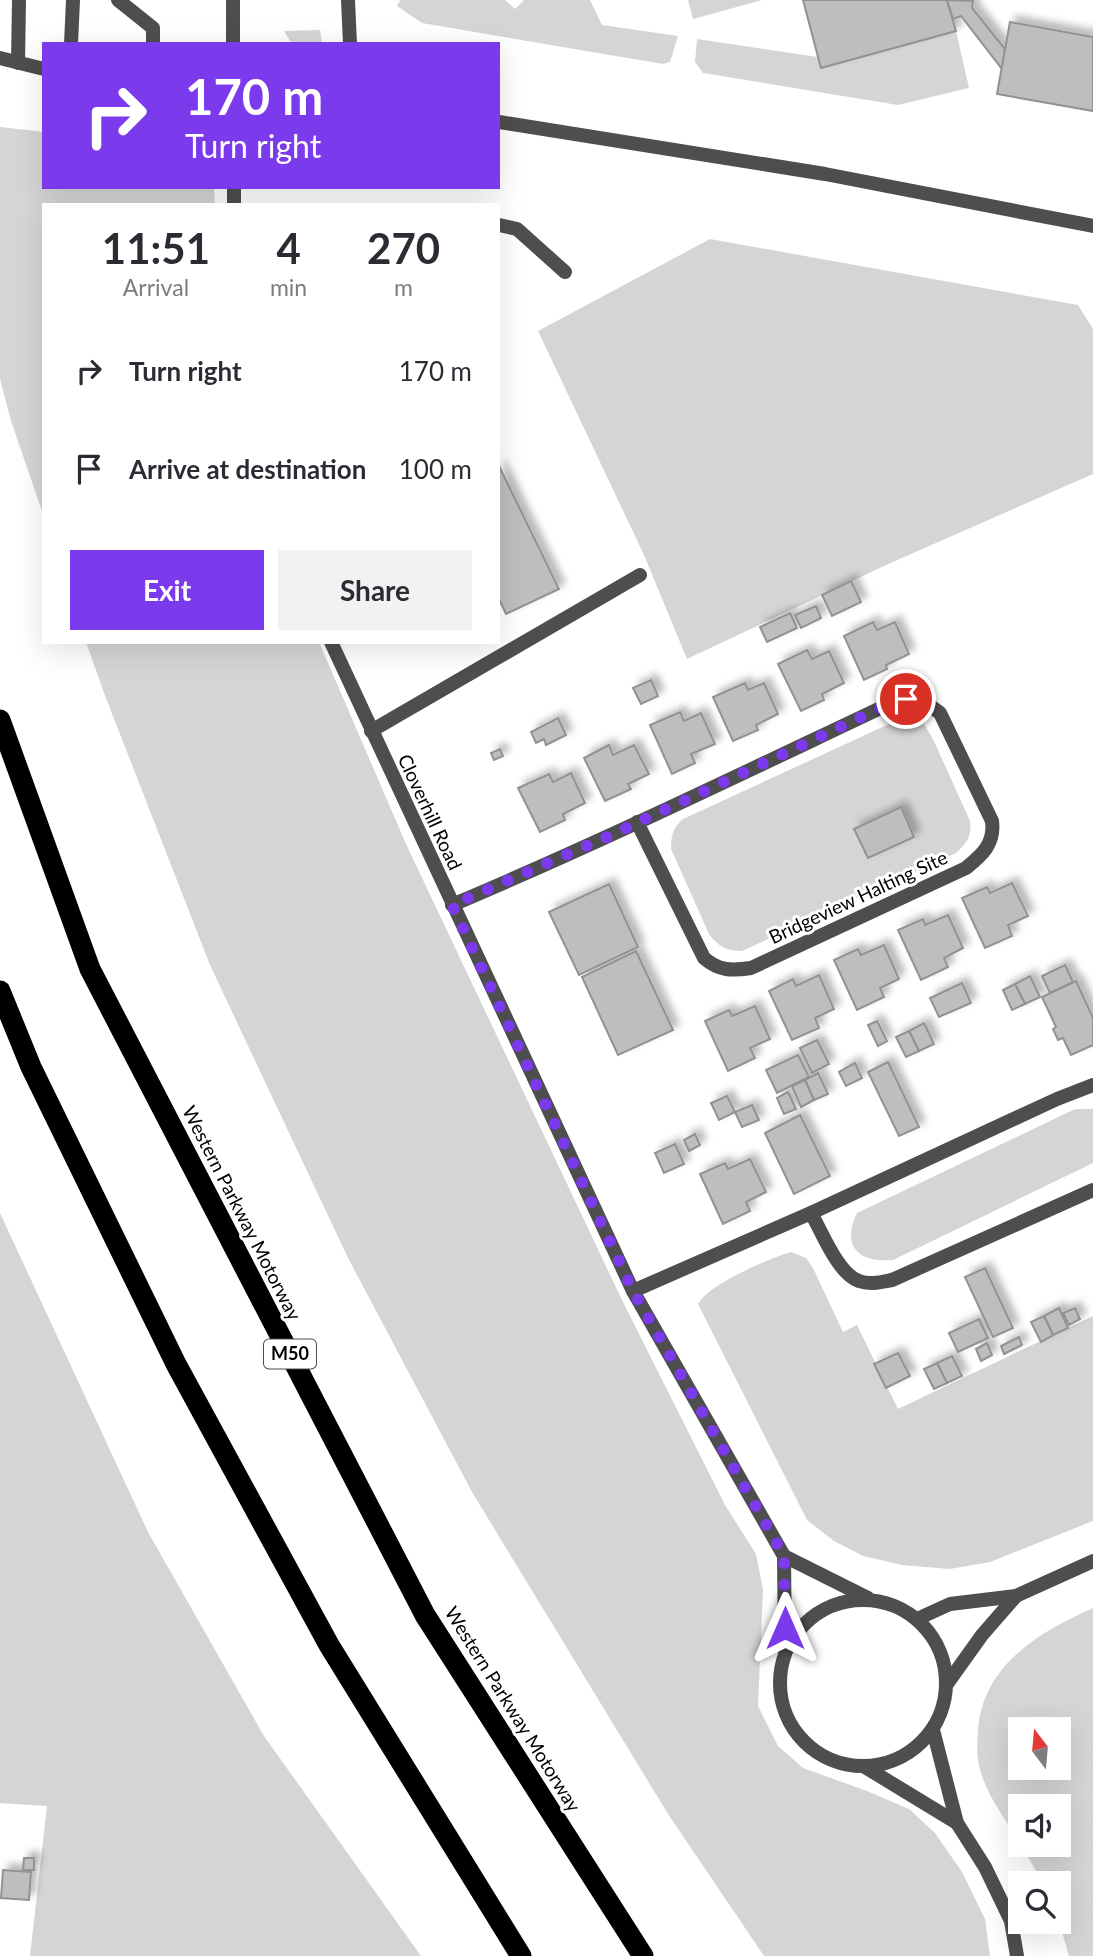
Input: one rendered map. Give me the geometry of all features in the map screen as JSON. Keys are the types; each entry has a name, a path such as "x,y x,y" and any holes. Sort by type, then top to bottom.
{"highway":[{"name":"Western Parkway Motorway","path":"0,720 90,969 328,1429 425,1615 643,1956"},
{"path":"0,991 31,1067 176,1364 329,1645 522,1956"}],"street":[{"path":"18,63 19,0"},
{"path":"71,42 73,0"},
{"path":"118,0 153,28 153,42"},
{"path":"233,0 233,42"},
{"path":"348,0 350,42"},
{"path":"0,58 42,69"},
{"path":"500,122 825,174 1093,226"},
{"path":"500,225 517,229 565,272"},
{"path":"371,731 640,575"},
{"name":"Cloverhill Road","path":"332,644 633,1291 784,1556 785,1651"},
{"name":"Bridgeview Halting Site","path":"452,905 638,822 887,705 906,699 922,700 940,713 992,821 994,832 989,846 966,868 751,968 730,971 713,966 704,958 638,822"},
{"path":"633,1291 1093,1085"},
{"path":"811,1213 846,1275 860,1282 873,1283 892,1280 1093,1190"},
{"path":"784,1556 870,1599 895,1605 917,1619 934,1637 944,1660 947,1684 943,1708 933,1730 914,1749 891,1762 865,1767 838,1763 813,1750 794,1731 782,1706 779,1679 785,1651 799,1628 820,1610 845,1601 870,1599"},
{"path":"917,1619 950,1604 1016,1596 1093,1561"},
{"path":"947,1684 982,1635 1016,1596"},
{"path":"933,1730 957,1823 985,1867 1011,1921 1017,1956"},
{"path":"865,1767 957,1823"}],"shaded area":[{"path":"400,0 505,0 515,9 524,0 590,0 602,25 678,36 670,62 663,64 422,23 397,6"},
{"path":"688,0 762,0 693,19"},
{"path":"320,30 322,42 291,42 284,31"},
{"path":"956,31 969,88 898,105 703,73 695,62 697,39 818,57 821,67"},
{"path":"0,127 42,132 42,189 214,189 215,203 42,203 42,511 11,421 0,379"},
{"path":"710,239 1078,305 1093,329 1093,474 886,565 687,659 644,555 538,331"},
{"path":"87,644 320,644 406,844 622,1300 725,1505 756,1554 763,1590 758,1706 778,1746 803,1768 909,1809 935,1833 962,1872 985,1919 990,1956 764,1956 668,1814 472,1492 348,1258 210,965"},
{"path":"913,719 924,724 933,739 970,821 968,839 963,846 956,853 742,951 727,949 716,942 709,934 671,849 673,832 680,822 889,724"},
{"path":"1075,1109 1093,1109 1093,1163 893,1260 870,1259 856,1250 851,1235 857,1213"},
{"path":"0,1213 148,1532 264,1736 421,1956 30,1956 47,1806 0,1803"},
{"path":"791,1252 806,1258 813,1268 843,1332 857,1325 898,1409 1093,1316 1093,1521 990,1562 950,1569 902,1565 863,1556 834,1541 807,1520 698,1304 704,1296 726,1281 754,1266"},
{"path":"1093,1608 1093,1956 1069,1956 1063,1934 1071,1934 1071,1871 1036,1871 1028,1857 1071,1857 1071,1794 1008,1794 1008,1824 984,1783 977,1752 982,1707 990,1687 1002,1669 1017,1654 1053,1628"}],"building":[{"path":"803,0 947,0 956,31 821,68"},
{"path":"947,0 973,1 972,8 1005,49 1002,69 961,16 953,19"},
{"path":"1010,22 1093,37 1093,111 997,94"},
{"path":"500,468 559,589 506,614 500,601"},
{"path":"851,581 861,602 832,616 822,595"},
{"path":"816,606 821,618 801,628 795,615"},
{"path":"790,613 797,628 767,642 760,627"},
{"path":"873,622 877,630 895,622 909,654 864,680 844,636"},
{"path":"807,650 812,659 829,651 844,683 822,694 824,700 801,711 778,664"},
{"path":"651,680 658,696 641,704 633,688"},
{"path":"745,683 748,690 764,683 778,714 756,725 758,730 733,741 713,697"},
{"path":"680,712 684,721 701,713 715,744 691,754 695,763 672,774 650,725"},
{"path":"558,718 566,735 546,745 544,739 536,743 531,732"},
{"path":"609,745 613,755 634,745 649,774 628,784 631,789 605,801 584,758"},
{"path":"500,749 503,756 494,760 491,753"},
{"path":"571,773 585,803 563,814 565,820 540,832 518,788 549,774 553,782"},
{"path":"901,807 914,837 868,858 854,829"},
{"path":"1012,883 1028,916 1008,925 1012,936 985,948 962,898 987,887 990,893"},
{"path":"609,884 638,947 579,975 549,912"},
{"path":"948,915 963,948 944,958 948,967 921,980 898,930 923,919 925,925"},
{"path":"884,945 899,979 880,988 884,997 857,1010 834,960 858,949 861,955"},
{"path":"636,951 673,1030 618,1055 582,977"},
{"path":"1065,965 1073,982 1050,993 1042,976"},
{"path":"819,975 834,1009 815,1018 819,1028 792,1040 769,991 793,979 796,986"},
{"path":"1030,976 1040,997 1025,1004 1015,984"},
{"path":"1076,981 1093,1018 1093,1045 1071,1055 1063,1038 1058,1040 1053,1029 1056,1027 1042,997"},
{"path":"962,983 971,1003 939,1017 930,998"},
{"path":"1015,984 1025,1004 1012,1010 1003,990"},
{"path":"755,1006 770,1039 750,1048 755,1058 728,1071 705,1021 729,1010 732,1016"},
{"path":"877,1021 887,1041 878,1046 868,1025"},
{"path":"924,1023 934,1044 919,1051 909,1031"},
{"path":"909,1031 919,1051 906,1057 896,1037"},
{"path":"817,1040 829,1064 812,1073 800,1048"},
{"path":"798,1055 809,1077 777,1093 766,1070"},
{"path":"888,1062 919,1127 899,1136 868,1072"},
{"path":"855,1063 862,1078 846,1086 839,1072"},
{"path":"818,1073 828,1094 814,1100 805,1080"},
{"path":"805,1080 814,1100 801,1107 792,1086"},
{"path":"788,1092 796,1109 784,1114 777,1098"},
{"path":"727,1096 735,1112 719,1120 711,1103"},
{"path":"752,1105 759,1120 742,1127 735,1112"},
{"path":"800,1115 830,1176 794,1194 765,1133"},
{"path":"695,1134 700,1145 689,1151 684,1140"},
{"path":"675,1144 684,1164 664,1173 655,1153"},
{"path":"750,1159 766,1192 746,1202 750,1211 723,1224 700,1174 725,1163 728,1169"},
{"path":"985,1268 1013,1328 993,1337 965,1277"},
{"path":"1059,1308 1068,1328 1053,1335 1044,1316"},
{"path":"1075,1308 1080,1319 1069,1325 1063,1313"},
{"path":"1044,1316 1053,1335 1041,1342 1031,1322"},
{"path":"979,1319 988,1338 958,1352 949,1333"},
{"path":"1019,1337 1022,1345 1004,1354 1001,1346"},
{"path":"987,1343 992,1355 981,1361 976,1349"},
{"path":"898,1353 910,1376 886,1388 874,1364"},
{"path":"952,1356 962,1376 947,1383 937,1363"},
{"path":"937,1363 947,1383 934,1389 924,1369"},
{"path":"24,1858 34,1858 34,1870 23,1870"},
{"path":"3,1870 31,1872 29,1900 1,1898"}],"route":[{"path":"785,1628 784,1556 633,1291 452,905 609,836 887,705 906,699"}]}
